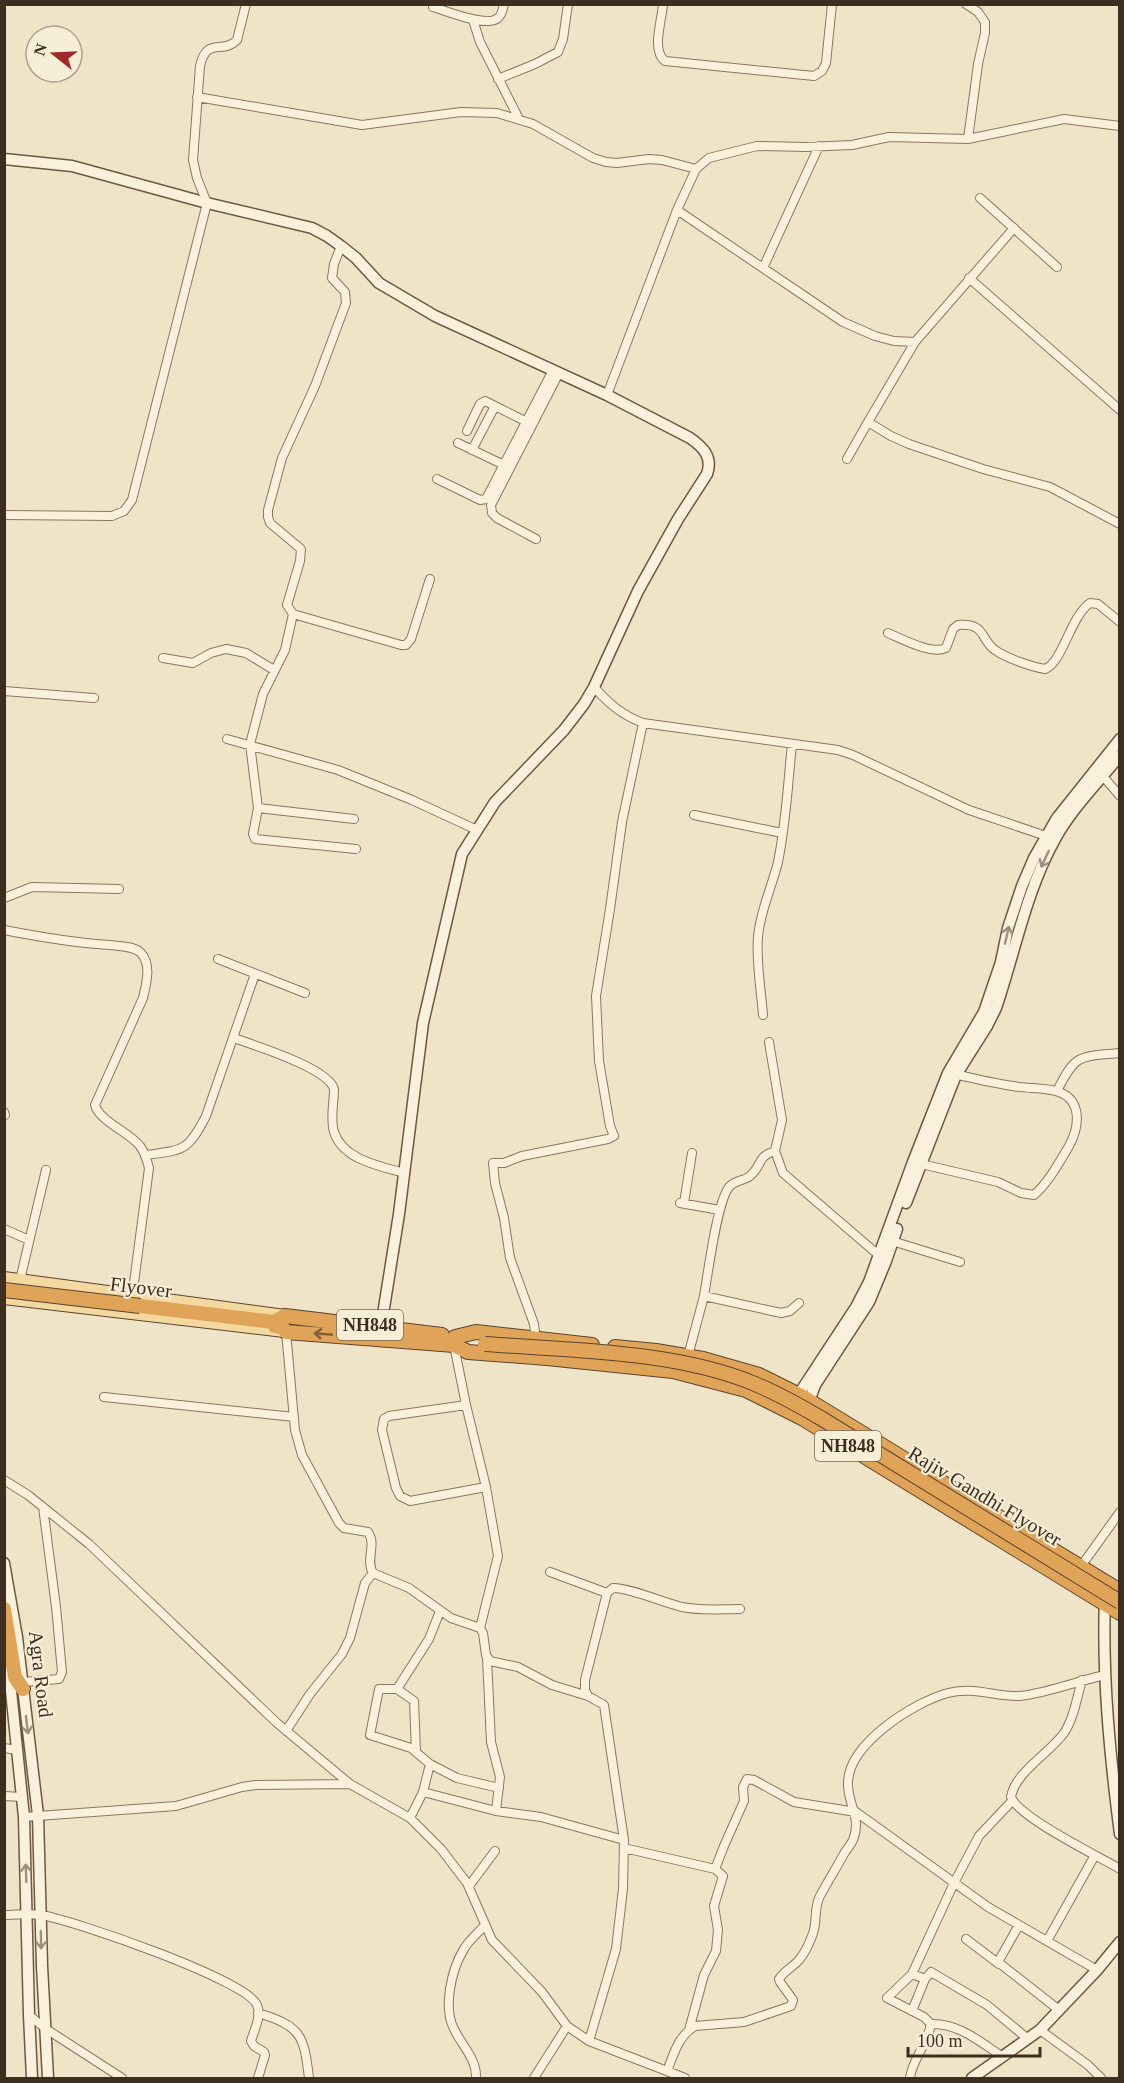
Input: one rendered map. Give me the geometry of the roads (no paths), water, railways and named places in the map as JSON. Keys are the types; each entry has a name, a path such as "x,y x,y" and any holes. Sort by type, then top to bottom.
{"highway":[{"name":"Flyover","path":"5,1290 280,1325"},
{"name":"NH848","path":"280,1325 461,1341 476,1332 656,1351 688,1356 759,1375 804,1398 1119,1591"},
{"name":"NH848","path":"461,1341 468,1352 673,1371 746,1390 802,1418 1119,1613"},
{"name":"Rajiv Gandhi Flyover","path":"461,1341 659,1359 722,1373 754,1383 824,1420 1119,1602"},
{"path":"4,1609 20,1683"}],"main road":[{"path":"5,1290 20,1280 133,1296 280,1325"},
{"path":"5,1290 131,1313 280,1325"}],"street":[{"path":"4,515 112,516 124,511 128,506 136,488 207,203 193,160 200,66 205,52 210,48 233,44 237,40 246,4"},
{"path":"431,5 473,20 498,19 504,4"},
{"path":"498,79 558,52 563,39 568,4"},
{"path":"663,4 658,47 665,61 804,76 814,76 822,71 826,63 832,4"},
{"path":"966,4 978,12 985,22 986,33 978,64 968,139"},
{"path":"473,20 476,33 519,119"},
{"path":"197,97 362,125 461,112 497,113 548,131 593,158 606,162 656,160 696,169"},
{"path":"607,395 677,210 696,169 709,158 757,147 852,145 889,137 968,139 1064,119 1119,126"},
{"path":"763,268 819,147"},
{"path":"4,159 72,166 207,203 312,228 341,246 379,283 426,311 607,395 690,438 701,446 708,456 710,466 638,591 584,704 564,730 495,802 462,854 423,1023 380,1333"},
{"path":"980,198 1057,267"},
{"path":"677,210 843,322 875,336 894,341 915,342"},
{"path":"847,459 915,342 1014,228"},
{"path":"341,246 334,264 333,278 345,292 346,303 315,386 282,458 268,510 270,523 300,549 300,561 287,604 293,614 406,645 411,639 430,579"},
{"path":"969,278 1119,410"},
{"path":"437,479 483,500 486,499 556,372"},
{"path":"536,538 497,518 492,513 491,505 556,372"},
{"path":"467,431 482,402 485,401 527,422"},
{"path":"472,450 495,406"},
{"path":"868,423 909,444 983,469 1050,487 1119,524"},
{"path":"458,443 504,465"},
{"path":"888,633 927,649 942,650 946,648 953,629 958,625 969,626 983,632 990,646 1000,653 1046,669 1054,663 1077,617 1090,603 1098,604 1119,622"},
{"path":"293,614 285,650 263,694 250,744 258,808 253,834 255,839 356,849"},
{"path":"163,658 193,663 211,653 232,650 246,653 274,670"},
{"path":"594,687 609,704 643,723 818,746 853,755 969,810 1050,837"},
{"path":"4,691 94,698"},
{"path":"536,1340 528,1306 510,1258 493,1163 504,1163 522,1156 614,1136 610,1126 599,1061 596,996 622,822 643,723"},
{"path":"227,739 347,773 477,830"},
{"path":"883,1259 916,1163 952,1074 984,1012 1024,897 1050,837 1075,810 1119,739"},
{"path":"763,1015 757,952 758,935 776,869 792,744"},
{"path":"1100,773 1119,755"},
{"path":"1100,773 1119,796"},
{"path":"258,808 354,819"},
{"path":"694,815 782,833"},
{"path":"4,898 32,888 119,889"},
{"path":"4,930 59,941 125,946 140,952 144,958 147,968 143,998 95,1105 100,1114 136,1142 146,1155 149,1168 131,1313"},
{"path":"218,959 305,993"},
{"path":"146,1155 182,1149 196,1136 206,1116 255,974"},
{"path":"234,1038 293,1060 327,1078 334,1089 333,1127 337,1137 361,1161 404,1173"},
{"path":"770,1042 782,1120 776,1140 776,1151 783,1173 883,1259"},
{"path":"1057,1091 1076,1060 1088,1056 1119,1053"},
{"path":"916,1163 998,1182 1034,1196 1059,1163 1077,1129 1076,1109 1070,1099 1057,1091 1013,1086 952,1074"},
{"path":"688,1356 704,1296 720,1210 730,1186 748,1177 764,1155 776,1151"},
{"path":"692,1153 682,1203 720,1210"},
{"path":"790,1411 804,1398 883,1259 892,1241 916,1163"},
{"path":"20,1280 46,1170"},
{"path":"4,1228 29,1240"},
{"path":"892,1241 960,1263"},
{"path":"704,1296 781,1313 789,1311 799,1303"},
{"path":"280,1325 297,1440 302,1455 339,1523 344,1528 368,1532 373,1542 370,1561 373,1573 409,1588 451,1618 480,1628 483,1633 487,1658 491,1742 500,1770 496,1811"},
{"path":"461,1341 466,1405 486,1487 498,1556 480,1628"},
{"path":"602,1364 604,1346"},
{"path":"104,1397 294,1417"},
{"path":"802,1418 804,1398"},
{"path":"466,1405 388,1416 384,1419 382,1430 400,1496 410,1501 486,1487"},
{"path":"4,1480 43,1507 106,1560 286,1731 350,1784 410,1818 441,1849 469,1886 492,1940 542,1992 567,2026 589,2041 685,2079"},
{"path":"20,1683 59,1679 62,1672 43,1507"},
{"path":"1069,1582 1119,1512"},
{"name":"Agra Road","path":"4,1563 17,1637 20,1683 38,1815 48,2079"},
{"path":"550,1572 607,1593"},
{"path":"286,1731 310,1694 342,1654 350,1638 365,1583 373,1573"},
{"path":"1106,1583 1105,1675 1119,1834"},
{"path":"588,1696 585,1690 585,1680 607,1593 613,1588 659,1602 693,1609 740,1609"},
{"path":"397,1689 429,1639 440,1611"},
{"path":"487,1658 518,1667 552,1685 588,1696 604,1705 624,1844 623,1889 616,1949 589,2041"},
{"name":"Agra Road","path":"4,1662 11,1691 24,1817 29,2015 33,2079"},
{"path":"689,2030 703,2024 744,2022 791,2006 793,2000 779,1979 798,1961 809,1943 814,1932 819,1899 855,1836 856,1812 849,1798 849,1770 855,1758 871,1739 930,1698 957,1690 1022,1696 1105,1675"},
{"path":"931,2025 924,2017 886,1998 912,1974 954,1883 979,1836 1012,1801 1012,1790 1020,1779 1057,1742 1068,1727 1082,1680"},
{"path":"416,1752 414,1701 397,1689 379,1689 370,1735 411,1748 430,1764 458,1778 499,1788"},
{"path":"4,1748 17,1750"},
{"path":"410,1818 423,1792 430,1764"},
{"path":"716,1869 744,1801 743,1787 750,1778 794,1802 856,1812 954,1883 1019,1925 1097,1970"},
{"path":"24,1817 133,1811 176,1806 256,1785 350,1784"},
{"path":"423,1792 496,1811 541,1817 624,1844 716,1869 723,1876 714,1906 718,1941 716,1951 702,1983 689,2030 680,2041 667,2071"},
{"path":"4,1796 22,1797"},
{"path":"1012,1801 1043,1825 1119,1869"},
{"path":"469,1886 495,1851"},
{"path":"1047,1941 1095,1855"},
{"path":"4,1915 41,1915 98,1932 195,1967 248,1995 258,2006 251,2041 265,2055 258,2079"},
{"path":"476,2079 476,2064 454,2029 448,2008 452,1981 463,1950 485,1925"},
{"path":"999,1964 999,1959 1019,1925"},
{"path":"966,1939 1059,2010"},
{"path":"972,2079 1040,2030 1097,1970 1119,1942"},
{"path":"912,2011 925,1979 932,1972 987,2005 1028,2039"},
{"path":"912,1974 925,1979"},
{"path":"258,2013 281,2020 293,2027 301,2037 309,2079"},
{"path":"29,2015 46,2029 122,2079"},
{"path":"931,2025 943,2024 960,2029 1003,2057"},
{"path":"910,2079 911,2070 928,2038 931,2025"},
{"path":"534,2079 567,2026"},
{"path":"1040,2030 1088,2065 1101,2079"}]}
